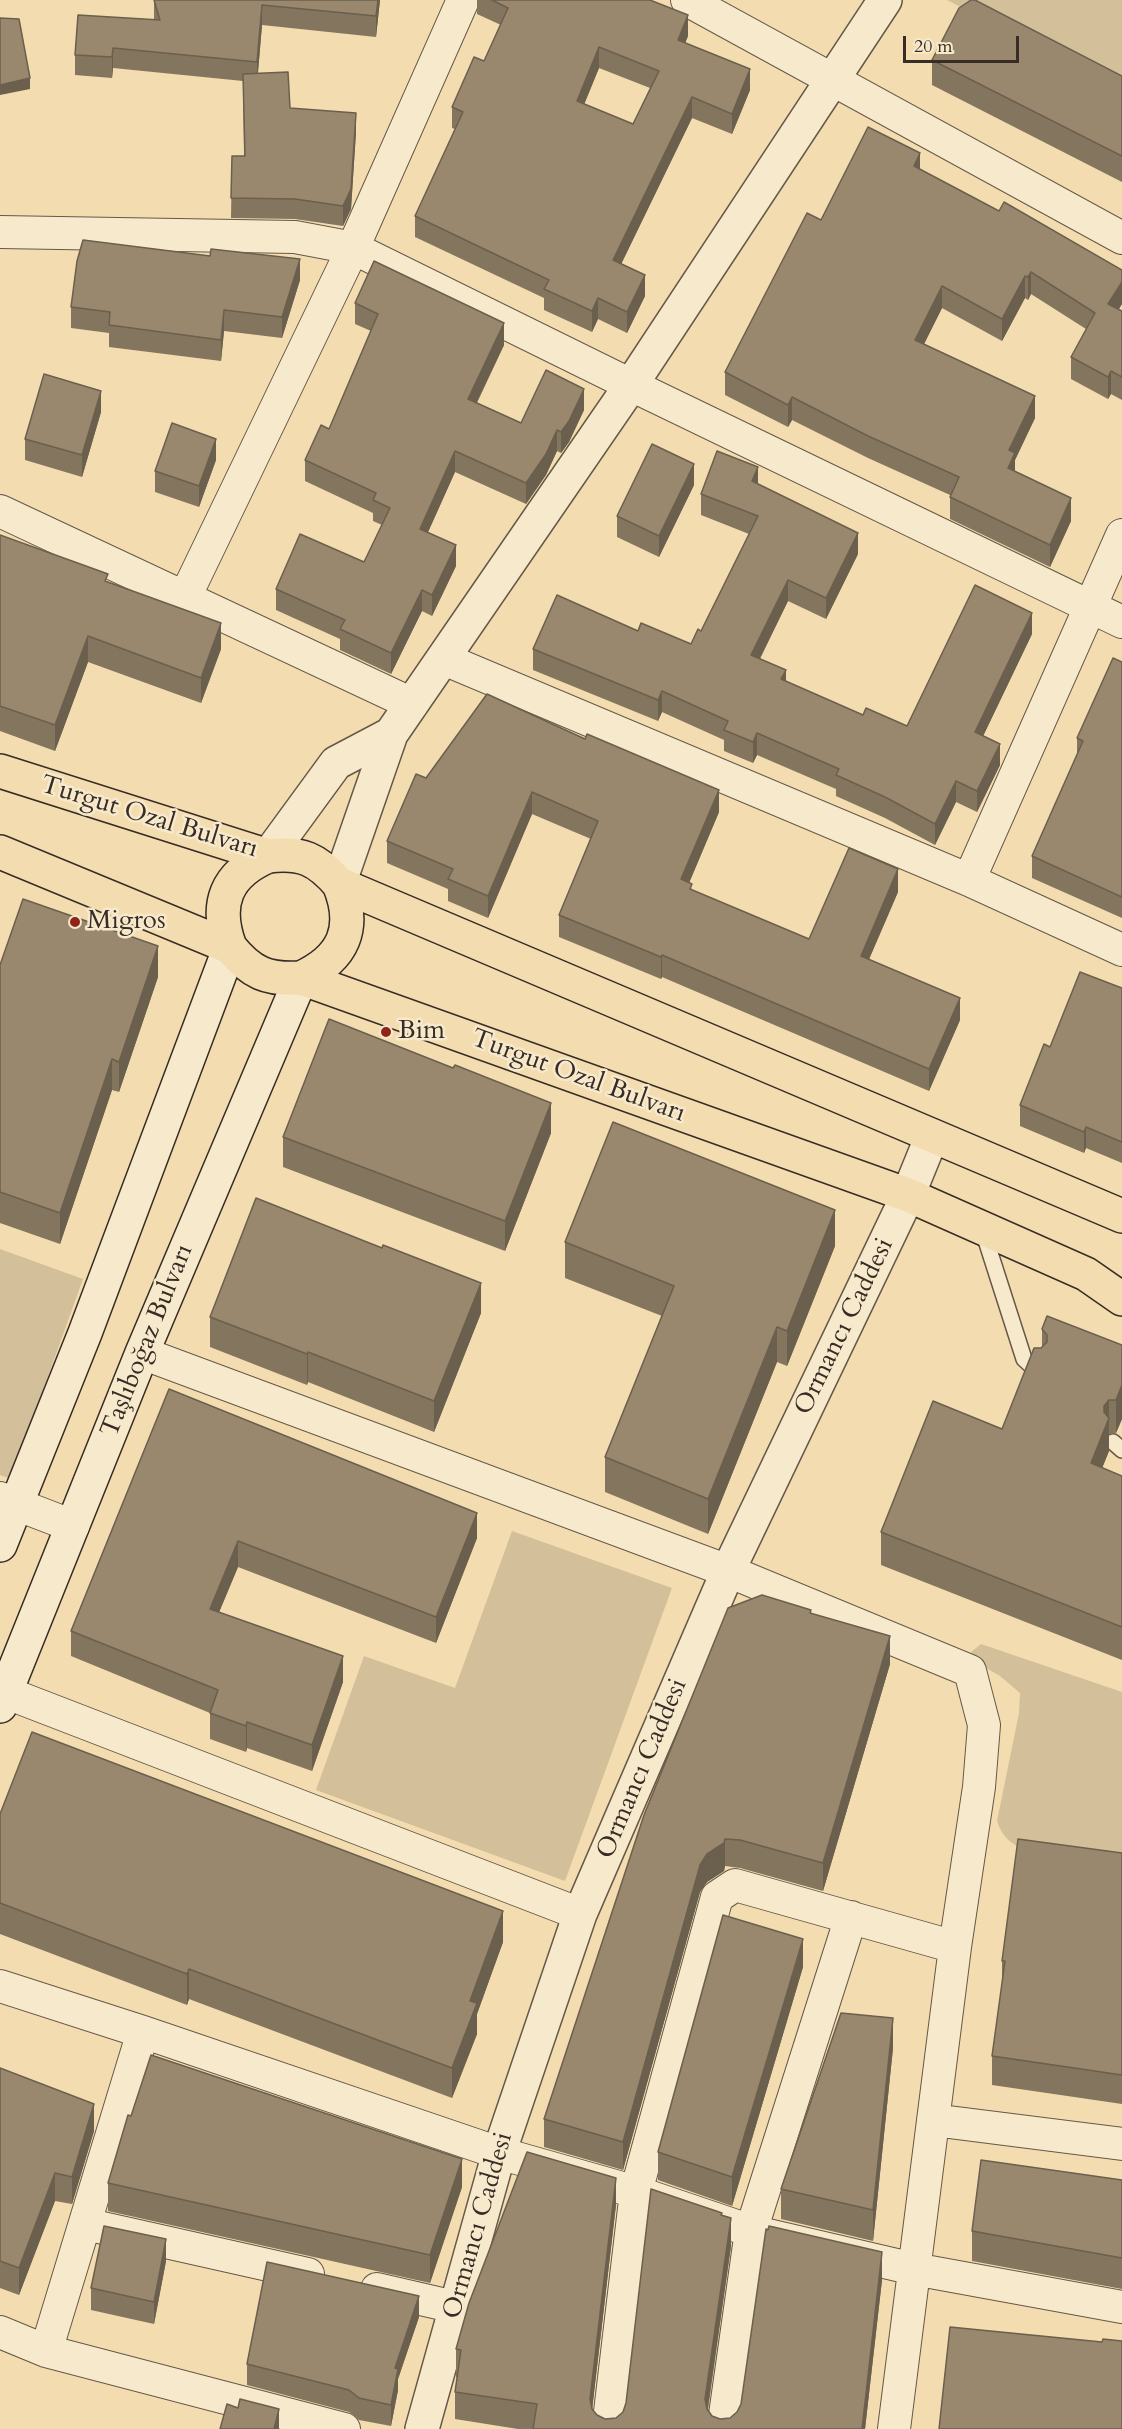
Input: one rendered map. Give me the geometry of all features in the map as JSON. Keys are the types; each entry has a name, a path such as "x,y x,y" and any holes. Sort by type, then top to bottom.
{"main road":[{"name":"Turgut Ozal Bulvarı","path":"0,771 268,856 288,854 308,858 325,868 339,884 1122,1216"},
{"name":"Turgut Ozal Bulvarı","path":"0,852 230,947 243,963 260,974 280,979 301,978 908,1195 1086,1274 1122,1299"},
{"path":"230,947 223,929 222,910 227,892 237,876 251,863 268,856"},
{"path":"301,978 319,969 333,957 344,940 348,921 346,902 339,884"}],"street":[{"path":"185,597 353,248 462,0"},
{"path":"687,0 1122,238"},
{"path":"339,884 391,734 631,385 885,0"},
{"path":"0,232 295,237 353,248 1122,622"},
{"path":"0,511 412,704"},
{"path":"969,880 1122,535"},
{"path":"444,658 969,880 1122,950"},
{"path":"268,856 336,763 391,734"},
{"path":"0,1545 9,1501 230,947"},
{"name":"Taşlıboğaz Bulvarı","path":"3,1699 142,1353 301,978"},
{"name":"Ormancı Caddesi","path":"422,2429 499,2153 580,1914 728,1571 908,1195 932,1136"},
{"path":"142,1353 728,1571 970,1671 984,1725 979,1787 955,1947 894,2429"},
{"path":"9,1501 73,1526"},
{"path":"3,1699 580,1914"},
{"path":"608,2429 636,2192 717,1897 735,1885 955,1947"},
{"path":"723,2429 751,2231 851,1917"},
{"path":"0,1986 499,2153 636,2192 751,2231 914,2269 1122,2307"},
{"path":"46,2351 142,2032"},
{"path":"933,2120 1122,2144"},
{"path":"85,2224 455,2307"},
{"path":"0,2331 46,2351 344,2429"}],"lane":[{"path":"982,1228 1024,1359 1038,1372"}],"shaded area":[{"path":"947,0 1122,0 1122,93"},
{"path":"0,1249 83,1279 11,1479 0,1475"},
{"path":"512,1531 672,1588 565,1881 316,1790 364,1656 455,1688"},
{"path":"981,1644 1122,1692 1122,1865 1027,1851 1012,1843 1002,1832 997,1821 1019,1713 1020,1693 1000,1676 976,1662 971,1652"}],"building":[{"path":"154,0 378,0 376,16 262,5 257,62 113,48 112,57 75,55 78,15 160,20"},
{"path":"492,0 650,0 688,15 678,40 750,69 732,114 692,97 613,260 645,275 627,312 598,298 592,311 544,289 549,280 415,216 463,112 452,107 474,57 484,61 508,8","holes":["599,47 659,71 633,124 577,101"]},
{"path":"971,0 1122,76 1122,156 932,60 959,8"},
{"path":"0,18 19,19 30,78 0,85"},
{"path":"288,72 290,108 356,113 351,189 343,206 295,199 231,198 232,156 245,156 243,74"},
{"path":"868,127 920,153 914,166 999,211 1004,202 1122,270 1122,282 1108,304 1122,311 1122,377 1111,371 1108,377 1071,357 1095,313 1031,272 1028,277 1025,276 1002,319 942,286 915,340 1035,396 1009,450 1015,453 1008,468 1071,498 1050,545 950,497 959,477 868,436 792,397 788,405 725,372 807,213 821,220"},
{"path":"83,240 210,256 211,249 300,259 282,317 224,310 221,340 109,325 110,312 71,307 77,261"},
{"path":"374,261 504,323 468,399 521,423 546,370 584,389 569,421 561,432 557,430 546,454 526,483 455,451 420,529 456,545 432,595 422,590 391,653 340,629 345,620 276,589 300,534 364,562 390,508 373,500 376,493 305,460 321,425 329,429 378,314 355,303"},
{"path":"44,374 101,391 82,455 25,439"},
{"path":"172,423 216,439 199,486 155,471"},
{"path":"652,444 694,464 659,536 617,516"},
{"path":"717,451 758,467 752,481 858,533 826,598 788,580 751,655 786,670 781,679 863,715 866,708 907,726 975,585 1032,613 975,732 1000,744 977,791 956,781 935,824 885,797 836,775 839,769 757,733 753,742 724,730 728,721 662,691 658,700 533,649 557,595 638,631 641,623 691,644 698,629 701,631 758,516 701,494"},
{"path":"0,535 108,574 105,581 221,623 201,678 88,636 55,725 0,706"},
{"path":"1113,658 1122,662 1122,897 1032,856 1083,741 1077,738"},
{"path":"487,694 585,739 587,734 719,790 681,879 692,884 690,889 809,939 849,848 898,869 861,956 960,998 929,1069 662,955 661,957 559,915 598,821 532,792 488,896 448,879 453,869 387,841 416,774 426,778"},
{"path":"23,899 158,946 119,1062 112,1059 60,1213 0,1192 0,965"},
{"path":"1080,972 1122,988 1122,1142 1086,1127 1084,1132 1020,1105 1044,1044 1050,1047"},
{"path":"329,1019 453,1068 455,1065 551,1103 505,1221 283,1137"},
{"path":"613,1122 835,1210 787,1331 777,1327 708,1499 605,1457 674,1286 565,1242"},
{"path":"256,1198 382,1248 383,1245 481,1283 434,1401 210,1317"},
{"path":"1047,1316 1122,1345 1122,1385 1116,1400 1109,1400 1104,1406 1104,1412 1109,1418 1091,1463 1122,1476 1122,1627 881,1532 933,1401 1002,1429 1034,1348 1041,1348 1047,1342 1047,1335 1042,1329"},
{"path":"169,1389 477,1513 436,1617 238,1541 210,1609 343,1656 312,1745 247,1722 246,1726 210,1713 218,1690 71,1631"},
{"path":"762,1595 811,1610 810,1613 890,1636 823,1863 740,1840 725,1839 724,1843 707,1854 700,1865 623,2142 544,2119 644,1815 728,1608"},
{"path":"32,1732 503,1911 470,2001 477,2003 452,2068 189,1969 187,1974 0,1903 0,1814"},
{"path":"1018,1839 1122,1853 1122,2075 992,2056"},
{"path":"723,1915 803,1939 732,2177 658,2152"},
{"path":"841,2013 893,2018 873,2210 781,2189"},
{"path":"151,2055 462,2159 430,2255 108,2183 128,2115 131,2116"},
{"path":"0,2068 94,2104 72,2177 55,2173 19,2268 0,2261"},
{"path":"527,2152 616,2178 590,2399 592,2409 597,2415 605,2419 616,2418 623,2412 626,2403 651,2189 731,2218 705,2399 707,2409 712,2416 720,2419 730,2418 741,2404 766,2229 768,2230 769,2226 882,2252 862,2429 533,2429 537,2404 455,2392 461,2350 456,2349 469,2303"},
{"path":"981,2160 1122,2180 1122,2258 972,2231"},
{"path":"104,2226 166,2239 154,2302 91,2288"},
{"path":"267,2262 419,2296 395,2368 398,2369 391,2405 359,2398 349,2390 247,2364"},
{"path":"950,2327 1102,2342 1103,2339 1122,2341 1122,2429 939,2429"},
{"path":"240,2399 279,2409 274,2429 220,2429 227,2404 238,2408"}],"place":[{"name":"Migros","path":"75,922"},
{"name":"Bim","path":"386,1032"}]}
